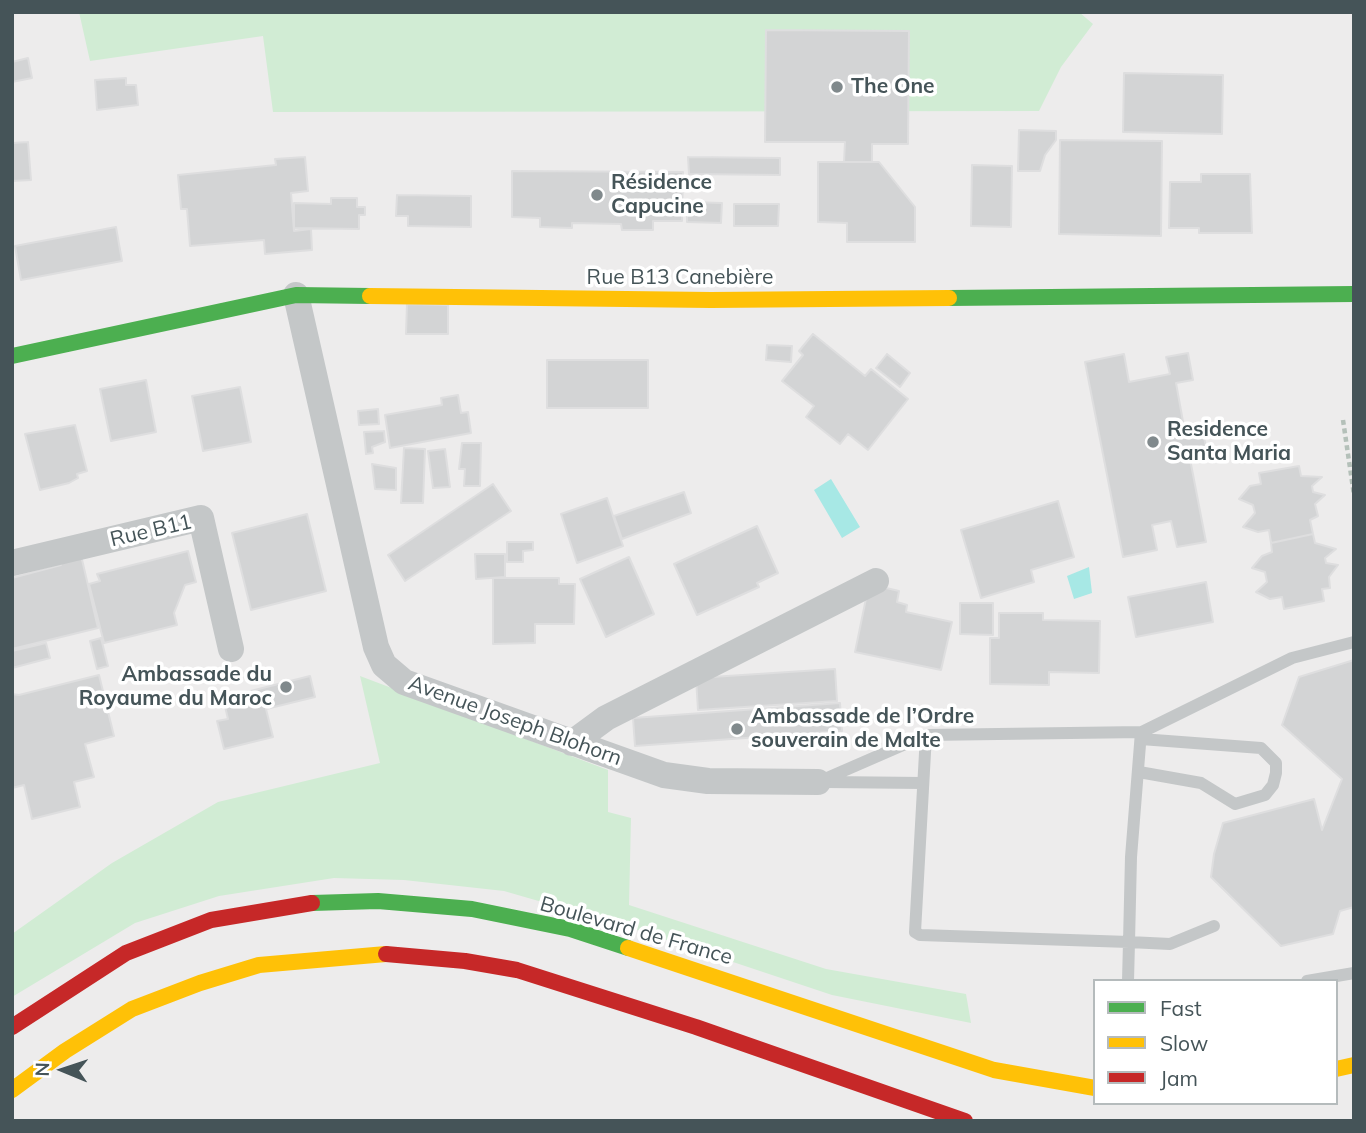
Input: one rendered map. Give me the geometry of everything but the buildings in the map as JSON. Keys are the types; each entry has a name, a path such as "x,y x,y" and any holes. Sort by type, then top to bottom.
{"main road":[{"name":"Rue B13 Canebière","path":"12,356 296,295 711,300 1354,293"},
{"name":"Boulevard de France","path":"12,1027 127,953 211,920 311,902 379,901 472,909 570,929 994,1070 1093,1088"},
{"path":"12,1090 65,1051 132,1009 200,983 259,965 389,954 517,970 696,1027 965,1121"}],"street":[{"name":"Avenue Joseph Blohorn","path":"296,295 376,647 384,665 404,682 664,775 708,781 818,782"},
{"name":"Rue B11","path":"12,563 201,518 231,649"},
{"path":"572,743 607,718 876,581"}],"lane":[{"path":"1141,735 1292,658 1354,642"},
{"path":"926,735 915,932 920,935 1170,944 1214,926"},
{"path":"818,782 926,735 1141,735 1261,748 1276,763 1273,785 1265,794 1235,804 1201,783 1139,772"},
{"path":"1128,979 1131,857 1141,735"},
{"path":"818,782 923,783"},
{"path":"1319,979 1354,973"}],"path":[{"path":"1343,420 1354,495"}],"green space":[{"path":"79,12 1079,12 1093,24 1061,67 1039,111 273,112 263,36 90,61"},
{"path":"360,676 608,770 608,812 631,818 629,905 826,969 966,994 971,1023 832,995 625,926 504,891 404,880 334,878 219,896 135,923 12,997 12,934 112,863 218,802 380,763"}],"water":[{"path":"831,479 860,527 842,538 814,490"},
{"path":"1089,567 1092,593 1074,599 1067,576"}],"traffic: fast":[{"path":"949,298 1354,294"},
{"path":"12,356 296,295 370,296"},
{"path":"312,903 378,901 472,909 570,929 628,948"}],"traffic: slow":[{"path":"370,296 711,300 949,298"},
{"path":"628,948 994,1070 1093,1088"},
{"path":"12,1090 65,1051 132,1009 200,983 259,965 386,954"},
{"path":"1338,1069 1354,1065"}],"traffic: jam":[{"path":"12,1027 126,953 211,920 312,903"},
{"path":"386,954 465,961 517,970 696,1027 965,1121"}],"place":[{"name":"The One","path":"837,87"},
{"name":"Résidence Capucine","path":"597,195"},
{"name":"Residence Santa Maria","path":"1153,442"},
{"name":"Ambassade du Royaume du Maroc","path":"286,687"},
{"name":"Ambassade de l’Ordre souverain de Malte","path":"737,729"}]}
